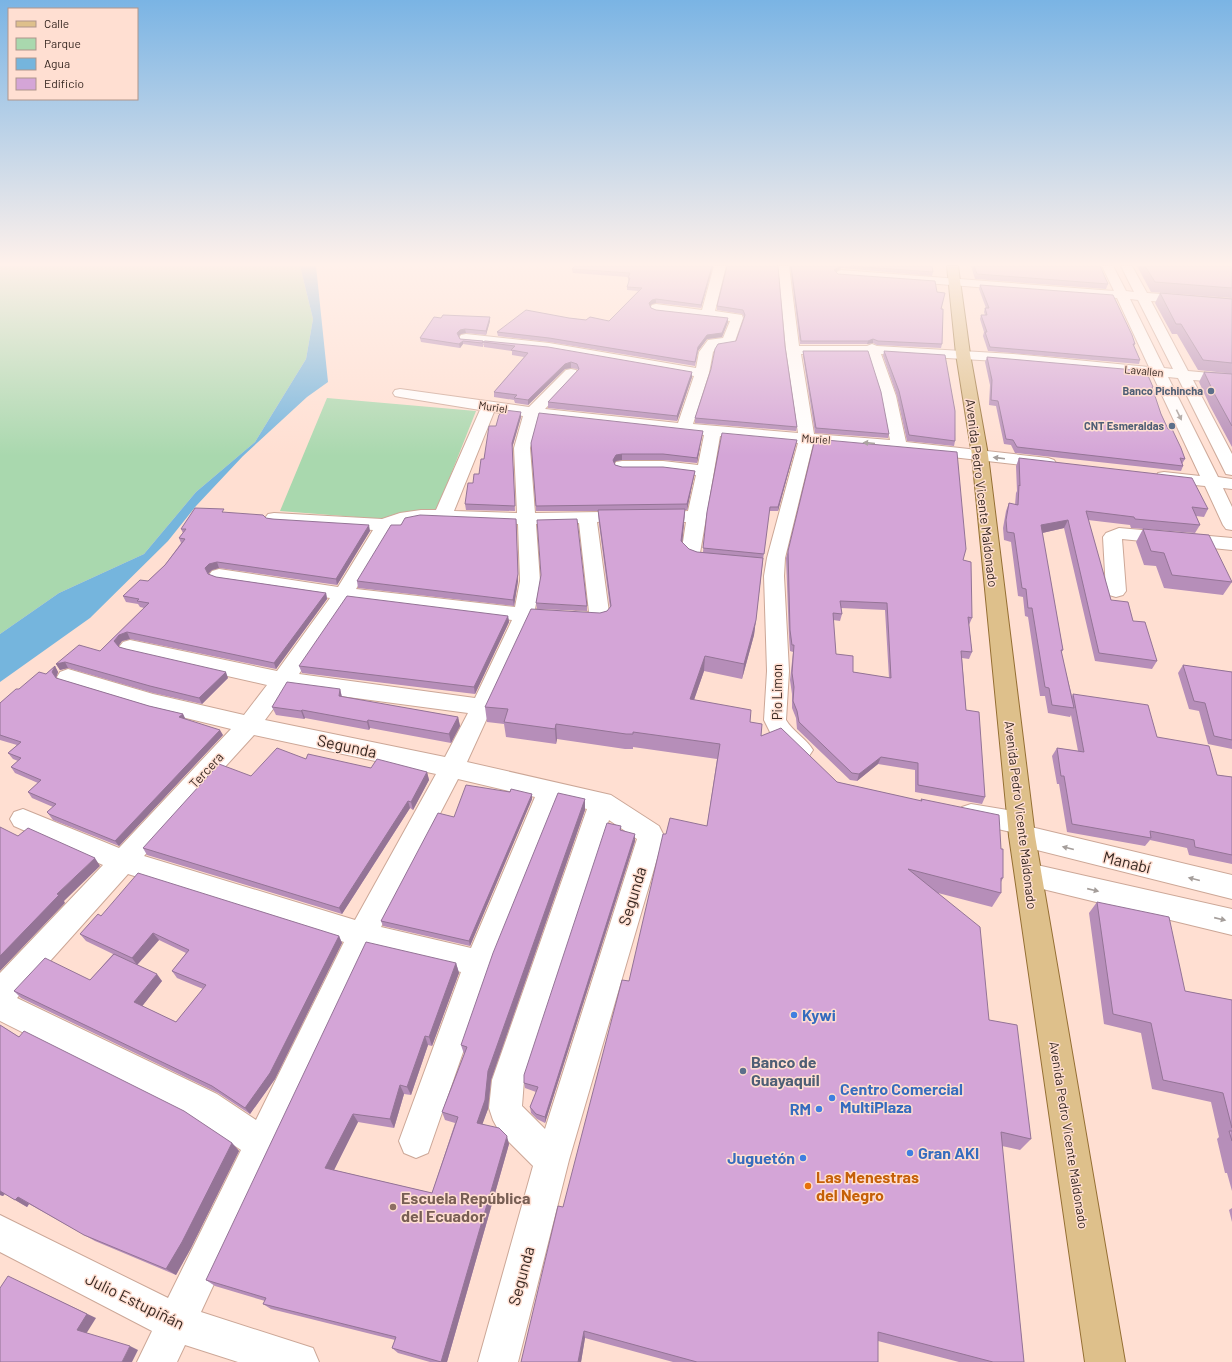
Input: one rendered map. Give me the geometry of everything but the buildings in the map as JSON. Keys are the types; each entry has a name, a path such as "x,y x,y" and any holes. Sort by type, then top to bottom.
{"main road":[{"name":"Avenida Pedro Vicente Maldonado","path":"960,330 980,456 1021,830 1105,1362"}],"street":[{"path":"684,428 702,373 706,352 715,342 729,341 733,330"},
{"path":"791,330 807,438"},
{"path":"1139,330 1232,525"},
{"path":"1160,330 1232,470"},
{"path":"466,338 549,347 702,373"},
{"path":"872,348 885,378 894,410 898,446"},
{"name":"Lavallen","path":"793,350 872,348 963,354 1232,379"},
{"path":"157,1362 362,935 452,768 524,616 530,581 522,448 533,412 571,373"},
{"name":"Muriel","path":"400,393 489,407 533,412 713,431 898,446 1065,465"},
{"path":"443,516 456,482 489,407"},
{"path":"713,431 696,516 691,556 696,559 730,562"},
{"name":"Pio Limon","path":"807,438 767,566 774,576 778,671 776,725 817,766"},
{"path":"622,466 663,466 705,471"},
{"path":"1150,475 1232,484"},
{"path":"274,518 385,525 409,516 421,515 526,519 618,517"},
{"path":"641,517 696,516"},
{"path":"219,575 343,594 524,616 600,620 586,518"},
{"name":"Tercera","path":"0,994 249,725 343,594 385,525"},
{"path":"1116,591 1112,537 1119,533 1232,544"},
{"path":"130,647 282,680 482,707"},
{"name":"Segunda","path":"68,677 154,702 249,725 452,768 602,802 650,834 552,1160 498,1362"},
{"path":"416,1141 479,963 550,790"},
{"path":"552,1160 512,1121 505,1108 508,1080 602,802"},
{"path":"952,810 1021,830"},
{"path":"23,819 122,861 362,935 479,963"},
{"name":"Manabí","path":"1021,830 1232,887"},
{"path":"1028,875 1232,922"},
{"path":"0,1005 205,1106 262,1144"},
{"name":"Julio Estupiñán","path":"0,1233 176,1323 299,1362"}],"green space":[{"path":"0,330 311,330 306,359 255,442 196,492 144,554 59,593 0,634"},
{"path":"327,398 476,411 436,512 406,512 381,519 280,511"}],"water":[{"path":"311,330 323,330 328,382 307,397 243,456 196,506 168,541 90,618 0,682 0,634 59,593 144,554 196,492 255,442 306,359"}],"place":[{"name":"Banco Pichincha","path":"1211,391"},
{"name":"CNT Esmeraldas","path":"1172,426"},
{"name":"Kywi","path":"794,1015"},
{"name":"Banco de Guayaquil","path":"743,1071"},
{"name":"Centro Comercial MultiPlaza","path":"832,1098"},
{"name":"RM","path":"819,1109"},
{"name":"Gran AKI","path":"910,1153"},
{"name":"Juguetón","path":"803,1158"},
{"name":"Las Menestras del Negro","path":"808,1186"},
{"name":"Escuela República del Ecuador","path":"393,1207"}]}
